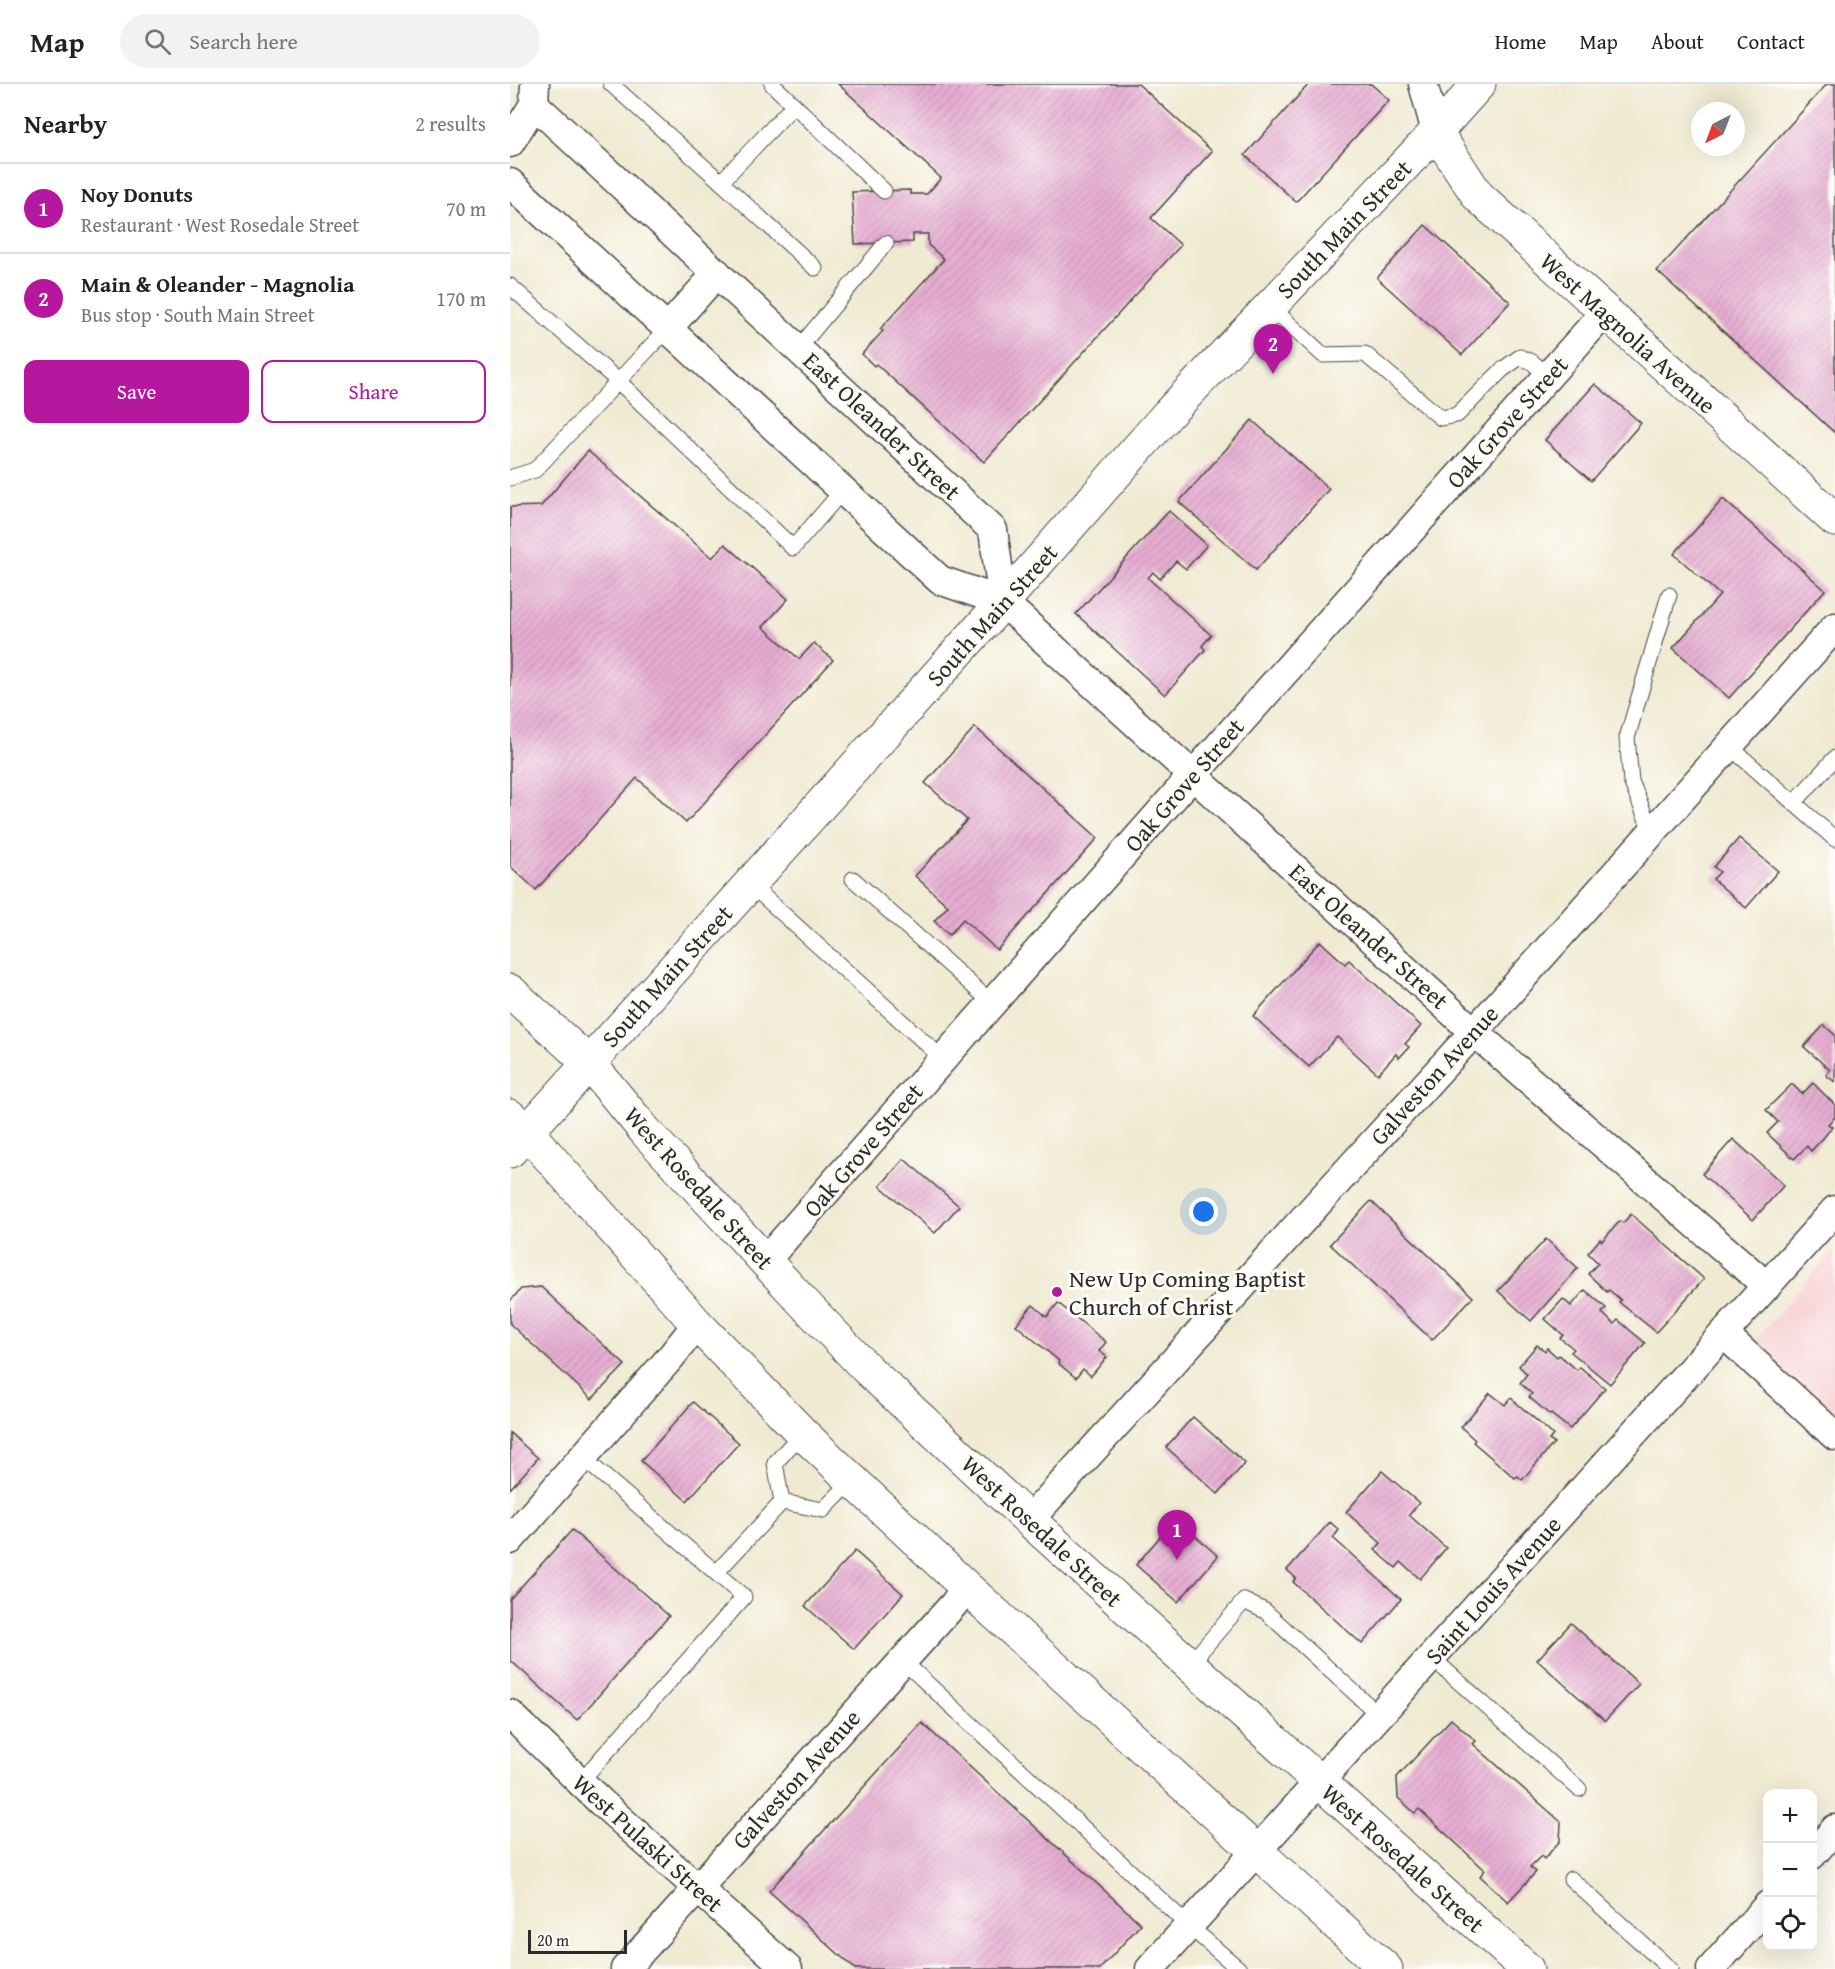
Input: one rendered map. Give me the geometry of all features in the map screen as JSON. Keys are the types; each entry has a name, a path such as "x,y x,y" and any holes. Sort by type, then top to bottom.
{"main road":[{"name":"South Main Street","path":"516,1133 589,1063 1003,602 1168,414 1479,84"},
{"name":"West Magnolia Avenue","path":"1436,132 1478,196 1835,520"},
{"name":"West Rosedale Street","path":"510,991 589,1063 646,1132 866,1368 1317,1782 1527,1969"},
{"path":"516,1133 802,1433 966,1587 1386,1969"}],"street":[{"path":"1423,84 1436,132"},
{"path":"510,142 535,94"},
{"name":"East Oleander Street","path":"535,94 717,273 993,530 1003,602"},
{"name":"East Oleander Street","path":"510,183 940,580 1003,602 1474,1032 1767,1286"},
{"path":"668,328 717,273"},
{"name":"Oak Grove Street","path":"765,1261 1605,312"},
{"name":"Galveston Avenue","path":"1029,1520 1474,1032 1835,627"},
{"name":"Saint Louis Avenue","path":"1150,1969 1317,1782 1725,1335 1835,1210"},
{"path":"510,1540 678,1349 697,1324"},
{"path":"1725,1335 1835,1436"},
{"name":"Galveston Avenue","path":"625,1969 954,1604 966,1587"},
{"name":"West Pulaski Street","path":"510,1714 580,1782 788,1969"},
{"path":"1817,1849 1835,1829"},
{"path":"1711,1969 1763,1910"}],"lane":[{"path":"611,84 815,268"},
{"path":"772,84 884,191"},
{"path":"721,182 794,105"},
{"path":"798,349 886,243"},
{"path":"510,286 618,381 793,548 843,490"},
{"path":"1270,306 1323,356 1365,354 1441,418 1457,415 1502,370 1520,357 1532,362 1548,376"},
{"path":"510,478 535,470 668,328"},
{"path":"1652,833 1631,781 1627,738 1669,595"},
{"path":"1729,746 1835,839"},
{"path":"1794,803 1835,758"},
{"path":"853,879 992,1003"},
{"path":"750,884 943,1059"},
{"path":"782,1502 775,1463 802,1433"},
{"path":"580,1782 744,1597 582,1457"},
{"path":"782,1502 823,1510 852,1481"},
{"path":"716,1573 782,1502"},
{"path":"1189,1665 1244,1601 1266,1611 1379,1714"},
{"path":"1431,1657 1579,1789"},
{"path":"903,1661 1189,1926 1239,1969"},
{"path":"1571,1879 1670,1969"}],"shaded area":[{"path":"1835,1248 1835,1418 1752,1343"}],"building":[{"path":"838,84 1138,84 1212,151 1151,218 1181,245 984,462 862,354 883,331 880,329 944,259 928,245 928,234 913,234 913,242 855,244 852,192 910,190 910,194 927,194 941,178"},
{"path":"1309,84 1371,84 1389,100 1296,202 1245,155"},
{"path":"1827,84 1835,84 1835,433 1657,271"},
{"path":"1425,225 1510,302 1462,355 1377,278"},
{"path":"1595,384 1641,423 1591,481 1545,440"},
{"path":"1252,420 1329,489 1256,570 1179,502"},
{"path":"588,451 712,558 725,544 788,599 763,627 799,659 814,643 833,660 686,823 637,778 536,890 510,866 510,507 541,506"},
{"path":"1723,499 1825,590 1729,698 1673,648 1720,595 1674,554"},
{"path":"1169,511 1207,545 1186,569 1176,561 1160,579 1153,572 1148,578 1211,635 1202,646 1205,650 1165,695 1076,614"},
{"path":"975,727 1098,838 997,950 963,919 949,935 934,921 948,906 915,876 967,820 925,783"},
{"path":"1739,838 1778,871 1746,908 1713,879 1720,872 1714,867"},
{"path":"1320,941 1345,964 1349,960 1421,1026 1405,1044 1409,1047 1399,1058 1396,1054 1378,1074 1337,1037 1309,1067 1253,1016"},
{"path":"1824,1025 1835,1035 1835,1082 1826,1075 1830,1070 1804,1047"},
{"path":"1813,1083 1835,1105 1835,1117 1828,1124 1832,1127 1811,1151 1807,1146 1794,1159 1767,1133 1778,1122 1766,1110 1792,1084 1802,1094"},
{"path":"1733,1139 1784,1185 1753,1220 1702,1174"},
{"path":"904,1159 959,1206 935,1233 880,1186"},
{"path":"1371,1201 1473,1297 1432,1340 1330,1244"},
{"path":"1631,1214 1704,1279 1656,1332 1588,1274 1598,1263 1588,1253 1600,1239 1602,1241 1620,1221 1623,1223"},
{"path":"1546,1239 1578,1268 1531,1321 1498,1291"},
{"path":"541,1287 625,1365 592,1399 510,1324 510,1301 521,1289"},
{"path":"1585,1290 1606,1308 1602,1313 1614,1324 1618,1320 1645,1343 1610,1384 1571,1352 1574,1349 1560,1338 1563,1335 1545,1319 1563,1299 1571,1306"},
{"path":"1058,1303 1106,1342 1099,1351 1107,1357 1091,1376 1083,1369 1076,1378 1016,1325 1033,1305 1047,1317"},
{"path":"1537,1345 1545,1351 1547,1348 1557,1357 1559,1355 1577,1370 1580,1367 1605,1388 1570,1429 1529,1397 1532,1394 1520,1383 1527,1374 1519,1366"},
{"path":"1490,1393 1505,1405 1511,1398 1553,1435 1549,1440 1554,1443 1522,1480 1518,1476 1515,1478 1473,1442 1475,1440 1461,1427"},
{"path":"693,1402 739,1443 687,1501 641,1461"},
{"path":"1193,1417 1245,1463 1218,1494 1166,1447"},
{"path":"510,1433 538,1458 510,1489"},
{"path":"1382,1471 1419,1503 1409,1515 1446,1548 1420,1579 1401,1562 1396,1568 1375,1550 1381,1543 1346,1512"},
{"path":"1330,1522 1339,1530 1333,1538 1401,1599 1362,1644 1293,1582 1296,1578 1287,1570"},
{"path":"1183,1525 1218,1556 1178,1602 1136,1565 1163,1533 1171,1539"},
{"path":"572,1530 669,1616 577,1720 510,1660 510,1599"},
{"path":"855,1551 903,1594 854,1649 805,1606"},
{"path":"1571,1623 1639,1684 1605,1721 1537,1660"},
{"path":"1451,1719 1476,1741 1473,1744 1561,1822 1560,1841 1544,1859 1541,1856 1530,1867 1536,1872 1508,1902 1480,1876 1485,1870 1419,1809 1415,1813 1398,1798 1397,1777"},
{"path":"922,1723 1141,1924 1100,1969 855,1969 769,1891"}],"place":[{"name":"Main & Oleander - Magnolia","path":"1273,374"},
{"name":"New Up Coming Baptist Church of Christ","path":"1057,1292"},
{"name":"Noy Donuts","path":"1177,1560"}]}
